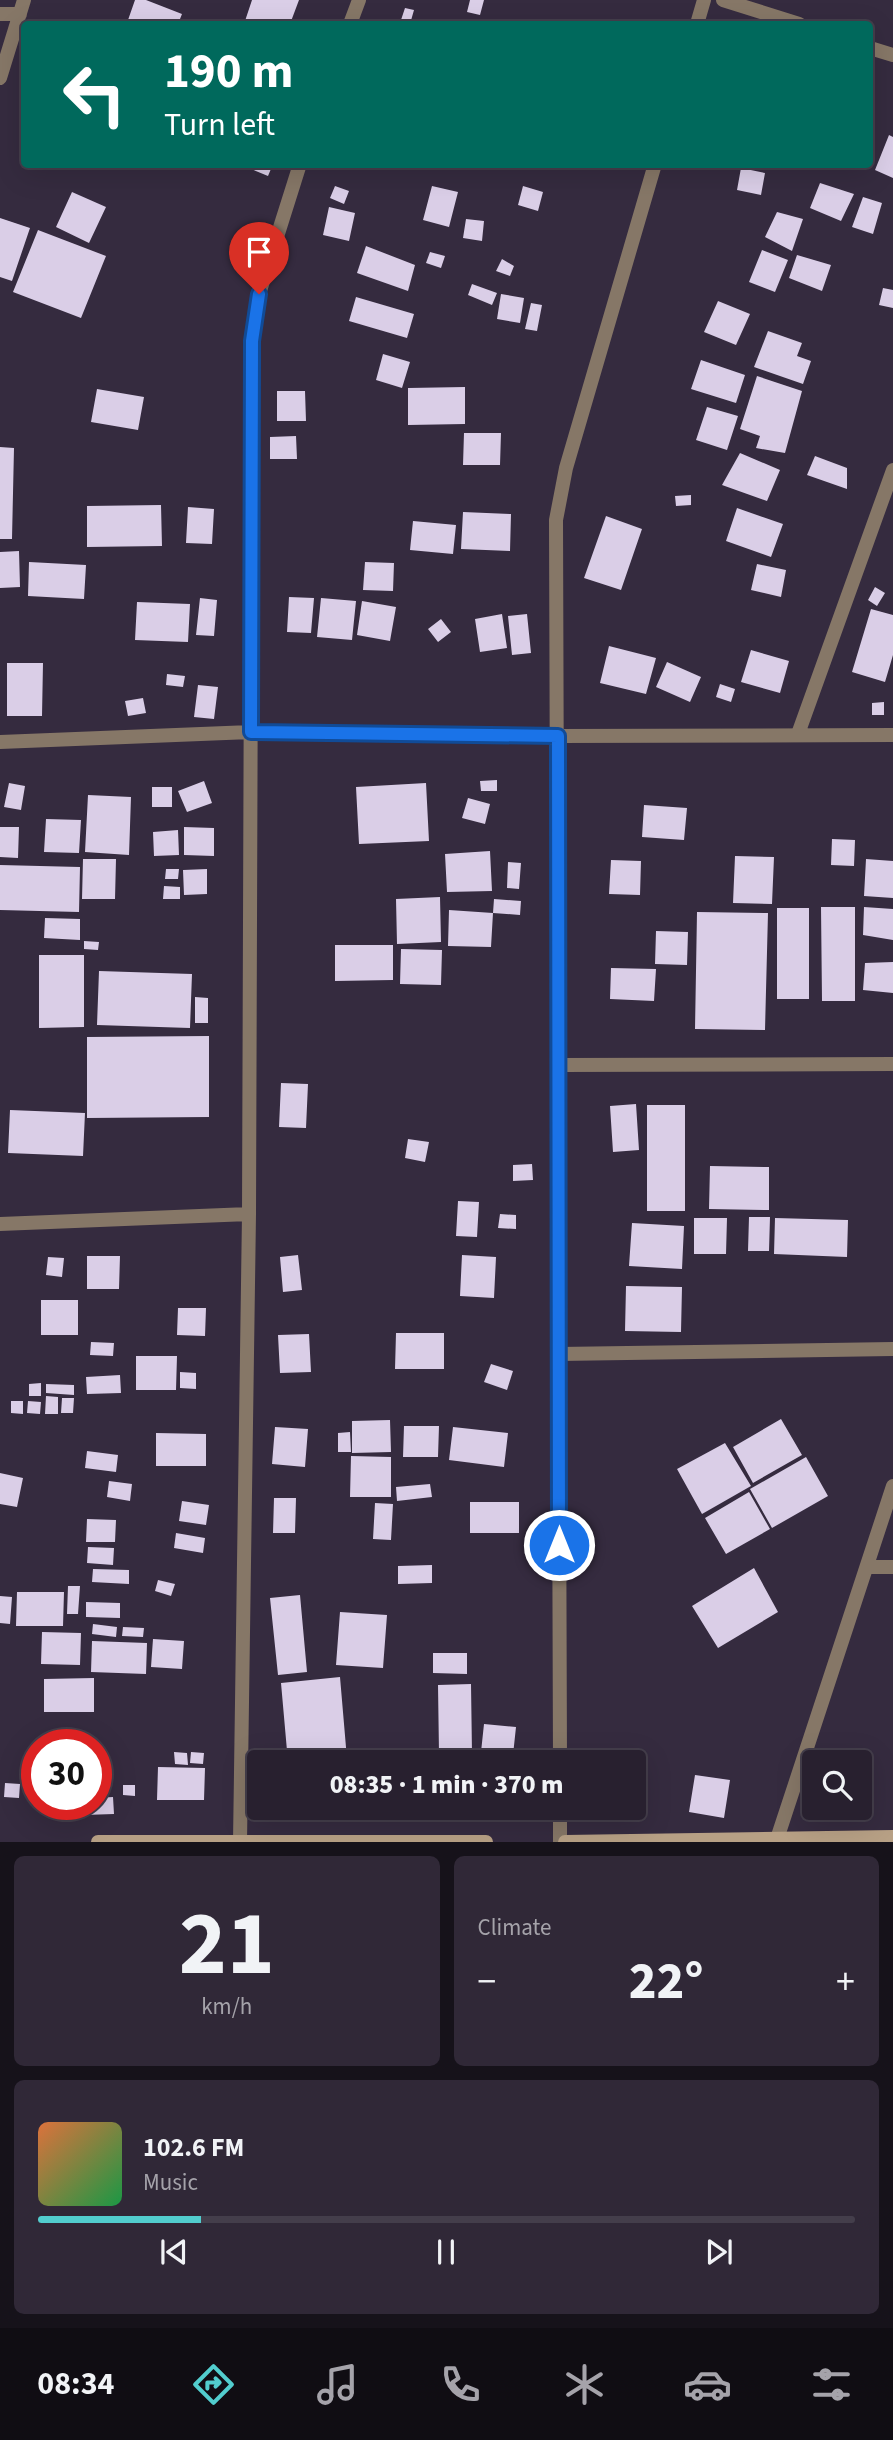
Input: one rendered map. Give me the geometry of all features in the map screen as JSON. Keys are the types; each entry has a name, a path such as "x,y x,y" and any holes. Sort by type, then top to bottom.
{"main road":[{"path":"562,1842 893,1837"},
{"path":"97,1842 486,1842"}],"street":[{"path":"351,21 359,0"},
{"path":"697,21 704,0"},
{"path":"723,0 790,21"},
{"path":"0,14 22,7"},
{"path":"0,78 22,7"},
{"path":"873,49 893,55"},
{"path":"240,1841 249,1214 252,341 259,294 299,168"},
{"path":"560,1750 556,520 566,468 654,168"},
{"path":"798,734 893,470"},
{"path":"0,742 251,732 558,736 893,735"},
{"path":"559,1065 893,1064"},
{"path":"0,1224 249,1214"},
{"path":"559,1354 893,1349"},
{"path":"777,1839 893,1486"},
{"path":"867,1567 893,1567"},
{"path":"561,1820 562,1842"}],"building":[{"path":"135,0 146,0 182,14 179,21 128,20"},
{"path":"252,0 299,0 291,21 245,21"},
{"path":"470,0 484,0 480,15 467,12"},
{"path":"405,8 414,10 411,21 401,21"},
{"path":"889,135 893,137 893,178 875,170"},
{"path":"249,168 271,168 268,176"},
{"path":"741,168 765,173 761,195 737,190"},
{"path":"820,183 854,194 841,221 810,208"},
{"path":"335,186 349,191 344,204 330,198"},
{"path":"432,186 458,192 449,227 423,220"},
{"path":"523,186 543,192 538,211 518,205"},
{"path":"72,192 106,207 89,243 56,227"},
{"path":"863,197 882,203 873,234 852,227"},
{"path":"329,207 355,213 349,241 323,235"},
{"path":"777,212 803,219 792,251 765,237"},
{"path":"0,218 30,228 12,281 0,277"},
{"path":"466,219 484,221 482,241 463,238"},
{"path":"38,230 106,256 81,318 13,292"},
{"path":"366,246 415,265 408,291 357,273"},
{"path":"762,250 788,260 775,292 749,282"},
{"path":"430,252 445,256 441,268 426,263"},
{"path":"797,255 831,265 822,291 789,278"},
{"path":"502,259 514,266 510,276 496,271"},
{"path":"472,284 497,293 492,305 468,295"},
{"path":"883,288 893,290 893,308 879,305"},
{"path":"501,294 524,298 520,323 497,319"},
{"path":"356,297 414,314 407,338 349,321"},
{"path":"718,301 750,314 736,345 704,332"},
{"path":"531,303 542,305 537,331 525,329"},
{"path":"768,331 802,343 797,356 811,361 803,384 754,367"},
{"path":"383,354 410,362 402,388 376,380"},
{"path":"701,360 745,375 736,403 691,389"},
{"path":"757,376 802,391 785,453 756,448 760,436 740,429"},
{"path":"465,387 465,424 408,425 408,388"},
{"path":"97,389 144,397 138,430 91,422"},
{"path":"277,391 305,391 306,421 277,421"},
{"path":"707,407 738,416 727,450 696,440"},
{"path":"464,433 501,433 500,465 463,465"},
{"path":"296,436 297,459 270,459 270,437"},
{"path":"0,447 14,448 12,539 0,539"},
{"path":"740,453 780,470 767,501 722,485"},
{"path":"815,456 847,468 847,489 807,475"},
{"path":"691,495 691,505 676,506 675,496"},
{"path":"161,505 162,546 87,547 87,506"},
{"path":"188,507 214,509 212,544 186,543"},
{"path":"737,508 783,524 771,557 726,541"},
{"path":"463,512 511,514 510,551 461,549"},
{"path":"606,516 642,529 621,590 584,578"},
{"path":"413,521 456,525 453,554 410,550"},
{"path":"19,551 20,587 0,588 0,552"},
{"path":"29,562 86,565 84,599 28,596"},
{"path":"365,562 394,563 393,591 363,590"},
{"path":"757,564 786,570 781,597 751,590"},
{"path":"875,587 885,593 877,606 868,600"},
{"path":"289,597 314,598 311,633 287,632"},
{"path":"200,598 217,600 214,636 196,635"},
{"path":"321,598 356,601 352,640 317,637"},
{"path":"362,601 396,607 390,641 357,635"},
{"path":"137,602 190,604 188,642 135,640"},
{"path":"871,609 893,615 893,655 885,682 852,672"},
{"path":"502,614 507,648 480,652 475,619"},
{"path":"527,614 531,653 512,655 508,616"},
{"path":"441,619 451,632 438,642 428,629"},
{"path":"609,646 656,658 646,694 600,683"},
{"path":"751,650 789,661 780,693 741,682"},
{"path":"667,662 701,677 690,702 656,687"},
{"path":"7,663 43,663 42,716 7,716"},
{"path":"167,674 185,676 183,687 166,685"},
{"path":"720,684 735,689 731,702 716,697"},
{"path":"198,685 218,687 214,719 194,717"},
{"path":"143,698 146,713 128,716 125,701"},
{"path":"884,702 884,715 872,715 872,703"},
{"path":"497,780 497,791 481,791 480,781"},
{"path":"204,781 212,803 187,812 178,791"},
{"path":"9,783 25,786 21,810 4,807"},
{"path":"426,783 429,841 359,844 356,787"},
{"path":"152,787 172,787 172,807 152,807"},
{"path":"88,795 131,797 129,855 85,852"},
{"path":"468,798 490,804 485,824 462,818"},
{"path":"644,805 687,808 684,840 642,837"},
{"path":"46,819 81,820 79,853 44,852"},
{"path":"0,827 19,827 18,858 0,857"},
{"path":"184,827 214,828 214,856 184,855"},
{"path":"178,830 179,855 154,856 153,832"},
{"path":"832,839 855,840 854,866 831,865"},
{"path":"490,851 492,891 447,892 445,854"},
{"path":"735,856 774,857 772,904 733,903"},
{"path":"83,859 116,859 115,899 82,899"},
{"path":"866,859 893,861 893,898 864,896"},
{"path":"611,860 641,861 640,895 609,894"},
{"path":"508,862 521,863 519,889 507,888"},
{"path":"0,865 80,867 79,912 0,910"},
{"path":"166,869 179,869 178,879 165,879"},
{"path":"207,869 207,894 184,895 183,870"},
{"path":"164,886 180,887 180,899 163,899"},
{"path":"440,897 441,942 397,944 396,899"},
{"path":"494,899 521,901 520,915 493,913"},
{"path":"821,907 855,907 855,1001 822,1001"},
{"path":"864,907 893,909 893,940 863,935"},
{"path":"777,908 809,908 809,999 777,999"},
{"path":"449,910 493,913 491,947 448,946"},
{"path":"697,912 768,913 765,1030 695,1029"},
{"path":"45,918 80,919 80,940 44,938"},
{"path":"656,931 688,932 687,965 655,964"},
{"path":"84,941 99,942 98,950 84,949"},
{"path":"335,945 393,945 393,980 335,981"},
{"path":"401,949 442,950 441,985 400,984"},
{"path":"39,955 84,955 84,1027 39,1028"},
{"path":"893,962 893,993 863,990 865,963"},
{"path":"611,968 656,969 654,1001 610,999"},
{"path":"99,971 192,974 190,1028 97,1025"},
{"path":"195,997 208,998 208,1023 195,1023"},
{"path":"209,1036 209,1117 87,1118 87,1037"},
{"path":"281,1083 308,1084 306,1128 279,1127"},
{"path":"636,1104 639,1150 613,1152 610,1106"},
{"path":"647,1105 685,1105 685,1211 647,1211"},
{"path":"10,1110 85,1113 83,1156 8,1153"},
{"path":"408,1139 429,1142 425,1162 405,1158"},
{"path":"532,1164 533,1180 513,1181 513,1165"},
{"path":"710,1166 769,1167 769,1210 709,1209"},
{"path":"458,1201 479,1202 477,1237 456,1236"},
{"path":"500,1214 516,1215 516,1229 498,1228"},
{"path":"749,1217 770,1217 769,1251 748,1251"},
{"path":"694,1218 727,1218 726,1254 694,1254"},
{"path":"775,1218 848,1220 847,1257 774,1254"},
{"path":"632,1223 684,1226 682,1269 629,1266"},
{"path":"298,1255 302,1290 283,1292 280,1257"},
{"path":"462,1255 496,1257 494,1298 460,1296"},
{"path":"87,1256 120,1256 119,1289 87,1289"},
{"path":"48,1257 64,1258 62,1277 46,1275"},
{"path":"626,1286 682,1287 681,1332 625,1331"},
{"path":"41,1300 78,1300 78,1335 41,1335"},
{"path":"178,1308 206,1308 205,1336 177,1335"},
{"path":"396,1333 444,1333 444,1369 395,1369"},
{"path":"309,1334 311,1372 280,1373 278,1335"},
{"path":"91,1342 114,1343 113,1356 90,1355"},
{"path":"136,1356 177,1356 176,1390 136,1390"},
{"path":"491,1364 513,1371 507,1390 484,1382"},
{"path":"180,1372 196,1373 196,1389 180,1388"},
{"path":"120,1375 121,1393 87,1394 86,1377"},
{"path":"41,1383 41,1396 29,1396 29,1384"},
{"path":"46,1384 74,1385 74,1395 46,1393"},
{"path":"46,1396 58,1397 58,1414 45,1414"},
{"path":"62,1398 74,1398 73,1413 61,1413"},
{"path":"11,1401 23,1401 23,1414 11,1413"},
{"path":"28,1401 41,1402 40,1414 27,1413"},
{"path":"781,1419 802,1455 753,1483 733,1447"},
{"path":"390,1420 391,1452 352,1453 352,1421"},
{"path":"404,1426 439,1426 438,1457 403,1457"},
{"path":"275,1427 308,1429 305,1467 272,1464"},
{"path":"453,1427 508,1433 504,1467 449,1460"},
{"path":"350,1432 351,1452 338,1452 338,1433"},
{"path":"156,1433 206,1434 206,1466 156,1466"},
{"path":"725,1443 751,1486 702,1514 677,1469"},
{"path":"87,1451 118,1455 116,1472 85,1468"},
{"path":"351,1456 391,1457 391,1497 350,1497"},
{"path":"806,1457 828,1496 772,1528 750,1489"},
{"path":"0,1473 23,1478 17,1507 0,1504"},
{"path":"109,1481 132,1484 130,1501 107,1497"},
{"path":"430,1484 432,1497 397,1501 396,1487"},
{"path":"749,1492 770,1529 726,1554 705,1518"},
{"path":"274,1498 296,1498 295,1533 273,1533"},
{"path":"182,1501 209,1505 206,1525 179,1521"},
{"path":"470,1502 519,1502 519,1533 470,1533"},
{"path":"375,1503 393,1504 391,1540 373,1539"},
{"path":"87,1519 116,1520 115,1542 86,1542"},
{"path":"176,1533 205,1538 203,1553 174,1548"},
{"path":"88,1547 114,1548 113,1565 87,1563"},
{"path":"432,1565 432,1583 398,1584 398,1566"},
{"path":"754,1568 778,1612 718,1648 692,1606"},
{"path":"93,1569 129,1570 129,1584 92,1582"},
{"path":"158,1580 175,1584 171,1596 155,1591"},
{"path":"68,1586 80,1586 78,1614 67,1614"},
{"path":"17,1592 64,1592 63,1626 16,1626"},
{"path":"300,1595 307,1672 278,1675 270,1598"},
{"path":"0,1596 12,1597 10,1624 0,1623"},
{"path":"86,1602 120,1603 120,1618 86,1617"},
{"path":"340,1612 387,1615 383,1668 336,1665"},
{"path":"93,1624 117,1627 116,1637 92,1634"},
{"path":"123,1627 144,1628 143,1637 122,1636"},
{"path":"42,1632 81,1633 80,1665 41,1664"},
{"path":"153,1639 184,1641 182,1669 151,1667"},
{"path":"92,1641 147,1643 146,1674 91,1672"},
{"path":"433,1653 467,1653 467,1674 433,1673"},
{"path":"340,1677 346,1750 287,1750 281,1683"},
{"path":"94,1678 94,1712 44,1712 44,1679"},
{"path":"471,1684 472,1750 439,1750 438,1685"},
{"path":"484,1724 516,1727 514,1750 481,1750"},
{"path":"174,1752 187,1753 188,1765 175,1764"},
{"path":"191,1752 204,1753 203,1764 190,1763"},
{"path":"158,1767 205,1768 204,1800 157,1800"},
{"path":"695,1775 730,1780 724,1818 689,1812"},
{"path":"5,1783 20,1784 19,1798 4,1797"},
{"path":"123,1785 135,1785 135,1796 123,1795"}],"route":[{"path":"259,294 252,341 251,732 558,736 559,1545"}]}
